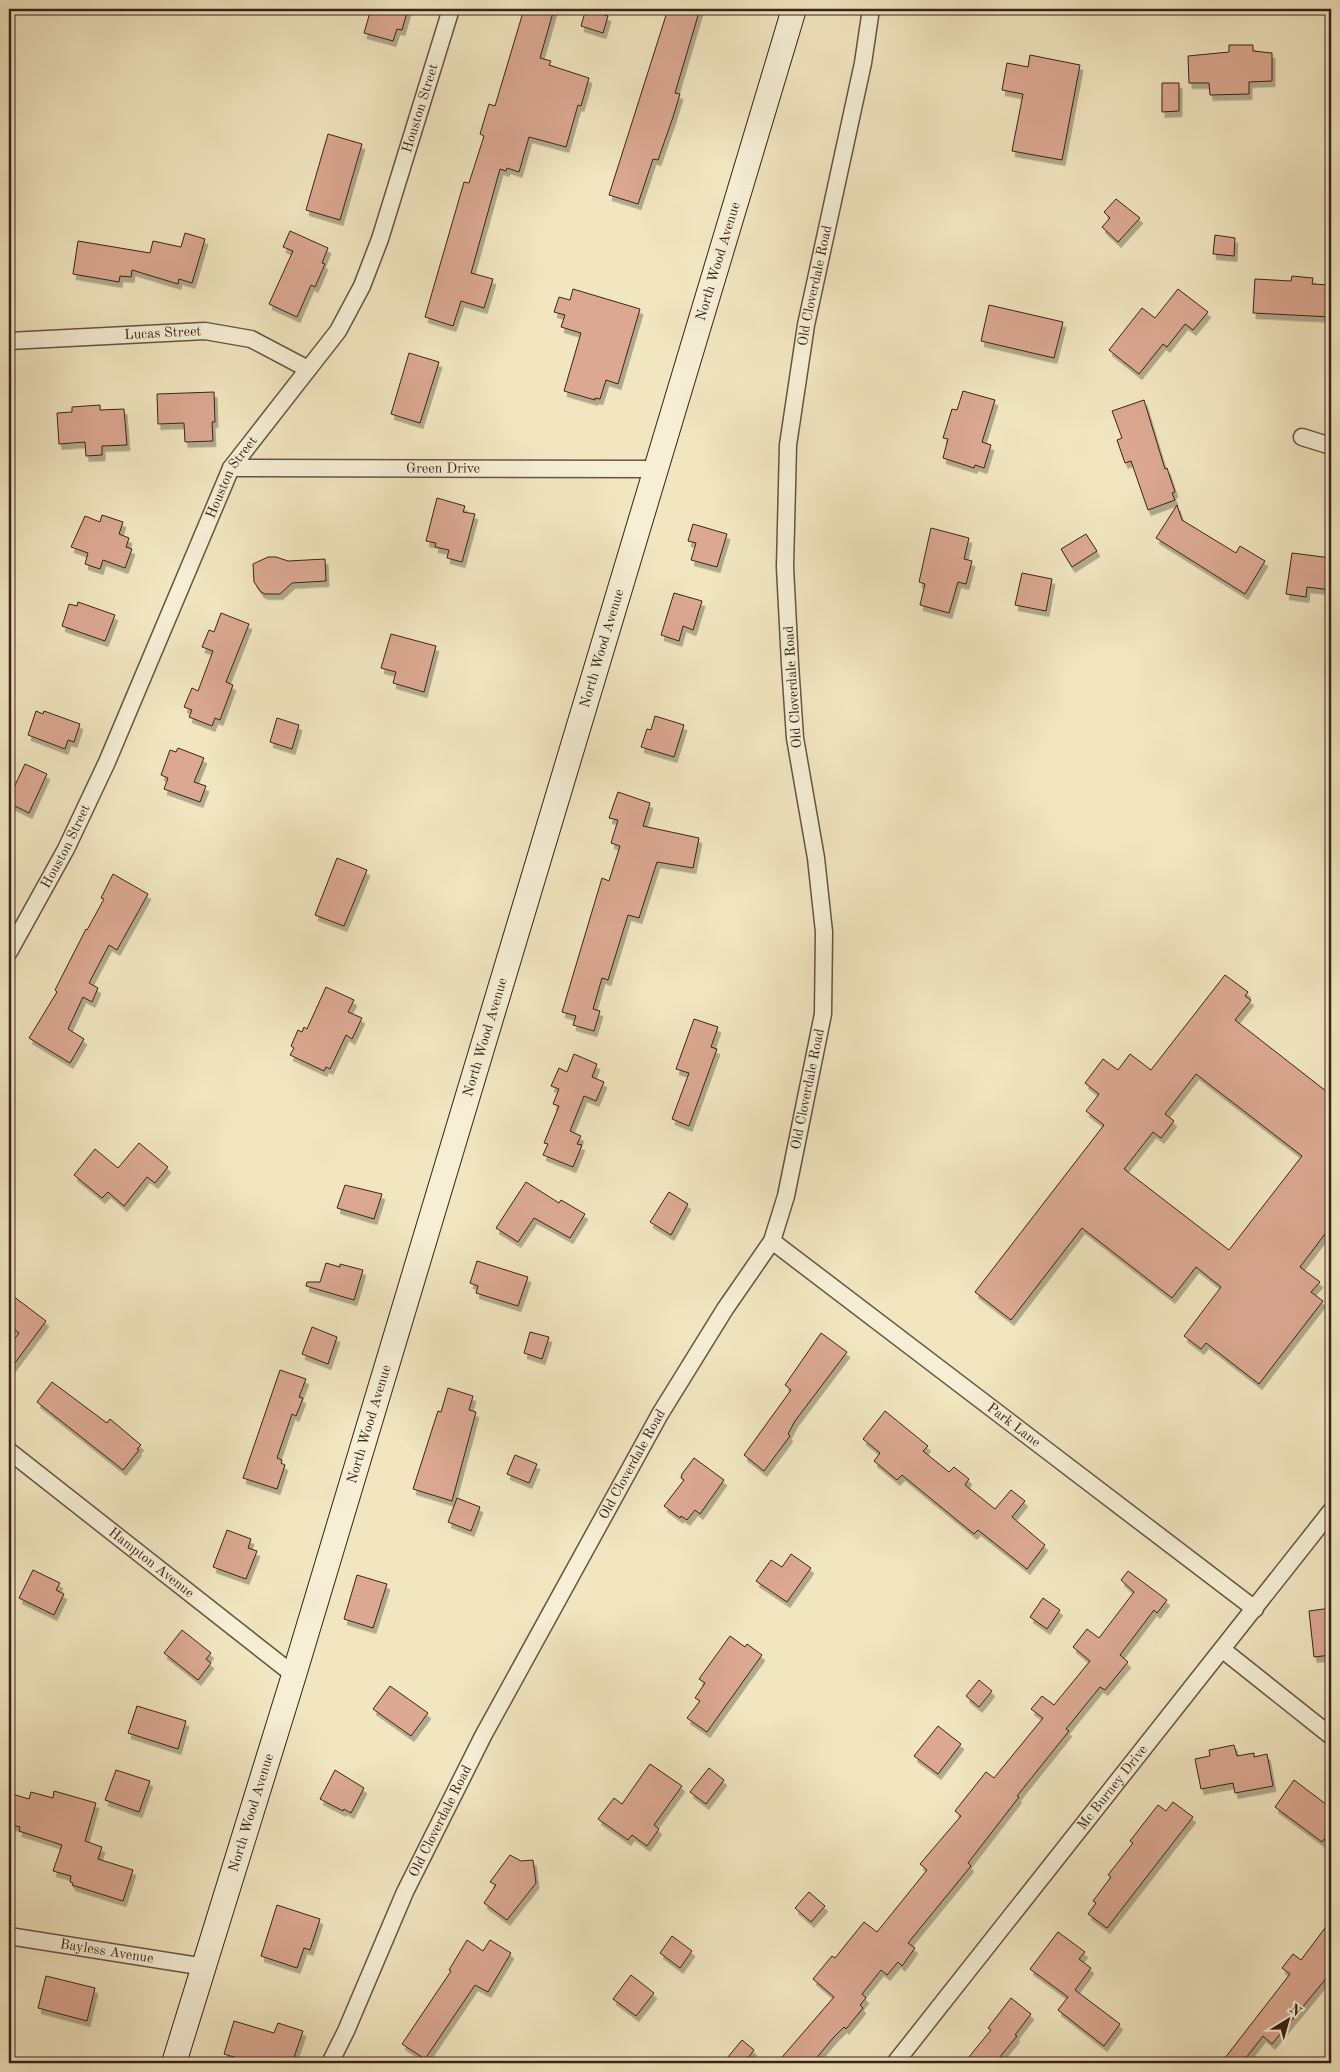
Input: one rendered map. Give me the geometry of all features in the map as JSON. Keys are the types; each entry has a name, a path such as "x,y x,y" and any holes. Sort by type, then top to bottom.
{"main road":[{"name":"North Wood Avenue","path":"174,2063 294,1674 794,9"}],"street":[{"name":"Houston Street","path":"9,952 66,848 107,762 231,468 338,331 362,286 380,239 451,9"},
{"name":"Old Cloverdale Road","path":"330,2063 346,2031 405,1892 483,1736 655,1422 725,1309 772,1241 786,1196 823,1014 822,907 795,738 790,664 785,567 788,445 806,324 861,72 870,9"},
{"name":"Lucas Street","path":"9,341 205,331 251,339 308,369"},
{"path":"1302,437 1331,446"},
{"name":"Green Drive","path":"231,468 657,469"},
{"name":"Park Lane","path":"772,1241 1255,1609"},
{"name":"Hampton Avenue","path":"9,1451 294,1674"},
{"name":"Mc Burney Drive","path":"895,2063 1331,1511"},
{"path":"1223,1650 1331,1736"},
{"name":"Bayless Avenue","path":"9,1936 205,1967"}],"building":[{"path":"371,9 408,9 402,30 397,29 393,41 364,33"},
{"path":"524,9 554,9 540,58 551,61 549,65 589,78 581,106 578,105 566,147 529,137 519,172 507,168 506,171 500,169 471,273 493,279 484,308 461,301 453,326 425,317 464,182 469,183 484,136 480,134 489,104 495,106"},
{"path":"586,9 608,16 603,33 581,26"},
{"path":"668,9 700,9 675,93 680,94 673,117 658,160 653,159 638,204 609,195"},
{"path":"1229,45 1253,45 1253,51 1272,53 1272,81 1249,82 1249,94 1210,95 1209,83 1189,83 1188,56 1229,52"},
{"path":"1030,55 1080,65 1062,160 1012,151 1023,94 1002,90 1007,63 1028,67"},
{"path":"1162,83 1179,83 1179,111 1162,112"},
{"path":"328,134 362,144 340,220 306,210"},
{"path":"1116,199 1140,218 1118,242 1102,227 1110,218 1104,212"},
{"path":"290,231 328,248 322,263 325,264 315,287 311,285 297,317 269,304 293,251 283,247"},
{"path":"185,233 205,239 192,283 179,279 178,284 132,270 131,277 120,276 119,282 73,274 78,241 150,253 153,241 181,247"},
{"path":"1215,235 1235,238 1234,256 1213,254"},
{"path":"1292,276 1313,278 1312,284 1331,285 1331,317 1253,313 1255,279 1291,281"},
{"path":"573,289 640,309 618,384 606,380 600,399 595,398 595,400 564,391 581,333 561,327 565,315 554,312 559,297 570,300"},
{"path":"1178,289 1208,312 1193,330 1185,324 1167,347 1163,344 1139,374 1109,350 1142,308 1155,318"},
{"path":"989,305 1063,322 1054,358 981,341"},
{"path":"409,353 439,362 420,423 391,414"},
{"path":"963,391 995,400 982,442 991,445 984,468 975,465 974,468 943,458 948,439 943,438 952,409 957,410"},
{"path":"214,392 215,422 212,422 213,441 185,442 184,423 158,424 157,394"},
{"path":"1144,400 1165,469 1167,468 1175,492 1172,493 1175,500 1148,510 1131,461 1125,463 1117,440 1122,438 1112,411"},
{"path":"100,405 100,410 124,409 127,445 102,446 102,455 86,456 85,442 59,444 57,413 72,412 72,407"},
{"path":"437,498 465,506 463,512 475,514 462,562 447,558 449,550 435,547 436,543 426,541"},
{"path":"1177,505 1182,520 1236,553 1240,546 1265,561 1245,594 1156,538"},
{"path":"102,515 123,522 119,534 129,538 126,547 132,549 125,568 103,560 100,569 85,564 88,553 71,547 85,516 100,522"},
{"path":"693,524 727,534 717,567 691,560 696,543 688,541"},
{"path":"931,528 969,538 964,559 972,561 966,584 958,582 949,613 920,605 925,584 919,582"},
{"path":"1086,534 1097,551 1072,567 1061,549"},
{"path":"1292,553 1331,558 1331,590 1307,587 1306,597 1286,594"},
{"path":"268,557 276,557 288,561 325,559 326,581 292,583 280,594 265,594 261,592 254,582 253,564"},
{"path":"1022,573 1052,579 1046,611 1015,605"},
{"path":"674,593 702,601 693,630 683,626 679,641 661,635"},
{"path":"78,602 115,615 105,641 62,626 69,604 77,606"},
{"path":"221,613 249,624 226,682 233,685 220,720 215,718 212,726 189,717 192,710 184,707 192,688 198,691 213,651 202,647 209,630 214,632"},
{"path":"391,634 436,646 424,692 393,683 396,672 381,668"},
{"path":"36,711 43,714 44,711 80,724 74,742 68,740 65,749 28,735"},
{"path":"655,716 684,725 674,757 641,747 647,729 651,730"},
{"path":"277,718 299,725 292,749 270,742"},
{"path":"178,748 204,758 194,782 206,786 200,802 164,789 168,778 161,775 170,750 176,752"},
{"path":"25,764 47,774 29,813 9,803 9,798"},
{"path":"618,792 650,803 643,826 699,838 693,868 657,862 639,918 628,915 608,980 602,978 593,1009 600,1011 594,1031 573,1025 576,1016 562,1012 602,878 609,881 620,846 611,843 618,820 609,818"},
{"path":"337,858 367,870 344,926 315,915"},
{"path":"113,874 148,894 117,950 109,945 89,983 98,988 92,1002 83,997 68,1029 84,1039 70,1063 29,1038 57,992 55,990 86,929 104,899 101,898"},
{"path":"1225,975 1248,992 1245,996 1251,1000 1235,1020 1331,1095 1331,1226 1300,1267 1320,1282 1311,1292 1323,1301 1259,1384 1206,1343 1201,1349 1184,1336 1221,1287 1196,1267 1172,1298 1082,1228 1011,1320 975,1292 1104,1125 1086,1111 1099,1094 1085,1083 1103,1059 1118,1070 1130,1054 1151,1070","holes":["1196,1074 1302,1156 1229,1250 1124,1169 1153,1132 1161,1138 1174,1121 1165,1114"]},
{"path":"326,987 354,1000 348,1012 362,1018 352,1039 346,1035 330,1069 326,1067 324,1071 290,1055 294,1048 291,1046 298,1030 302,1032 304,1027 307,1029"},
{"path":"694,1019 718,1027 711,1047 717,1049 689,1126 672,1119 689,1073 676,1069"},
{"path":"574,1054 597,1064 592,1077 604,1082 596,1101 584,1096 570,1131 581,1136 577,1144 582,1145 573,1167 543,1155 548,1144 544,1143 559,1106 553,1104 559,1089 551,1086 559,1068 567,1072"},
{"path":"139,1143 168,1167 155,1183 147,1177 124,1206 108,1192 102,1198 74,1175 95,1149 118,1168"},
{"path":"526,1182 559,1203 561,1200 585,1214 570,1238 534,1218 518,1242 496,1228"},
{"path":"345,1185 382,1194 374,1219 337,1208"},
{"path":"669,1192 688,1204 671,1235 650,1222"},
{"path":"477,1261 528,1277 518,1306 476,1293 478,1286 470,1283"},
{"path":"326,1263 340,1267 340,1264 363,1270 354,1300 306,1286 307,1282 320,1282"},
{"path":"9,1293 46,1321 9,1371 9,1346 19,1333 9,1325"},
{"path":"312,1327 337,1337 328,1364 302,1354"},
{"path":"530,1332 549,1337 542,1359 524,1353"},
{"path":"821,1333 847,1352 795,1421 788,1434 790,1436 764,1471 744,1455 791,1390 785,1385"},
{"path":"280,1370 306,1379 299,1397 303,1398 296,1416 292,1414 277,1458 282,1460 281,1463 285,1465 277,1489 243,1478"},
{"path":"52,1382 107,1423 110,1419 141,1445 123,1470 37,1402"},
{"path":"448,1388 473,1396 469,1410 476,1412 452,1501 413,1489 438,1411 441,1412"},
{"path":"885,1411 928,1446 923,1451 949,1472 954,1467 969,1479 965,1485 995,1509 1011,1490 1025,1501 1012,1517 1045,1545 1027,1569 978,1530 974,1534 902,1475 897,1480 874,1461 880,1453 863,1439"},
{"path":"515,1455 537,1464 529,1483 507,1474"},
{"path":"694,1458 724,1480 700,1514 695,1510 687,1520 681,1516 680,1518 664,1506 684,1480 681,1478 682,1474"},
{"path":"457,1498 480,1507 471,1531 448,1522"},
{"path":"227,1530 251,1539 248,1548 257,1551 246,1579 213,1567"},
{"path":"791,1554 811,1568 787,1602 756,1581 771,1560 782,1567"},
{"path":"33,1570 60,1583 56,1590 64,1594 54,1615 19,1598"},
{"path":"1128,1571 1167,1600 1157,1613 1154,1610 1120,1655 1128,1662 1105,1690 1100,1687 1066,1729 1069,1731 1017,1796 1019,1797 968,1863 971,1866 908,1943 915,1948 902,1966 898,1962 887,1975 881,1970 862,1994 866,1998 860,2005 863,2008 846,2029 844,2027 833,2038 814,2061 817,2063 777,2063 834,1997 813,1979 832,1956 835,1958 864,1922 877,1932 927,1870 920,1864 961,1816 955,1811 986,1772 994,1778 1043,1718 1031,1709 1042,1696 1054,1705 1090,1661 1073,1647 1087,1629 1099,1638 1134,1592 1121,1580"},
{"path":"357,1575 387,1584 373,1628 344,1619"},
{"path":"1043,1598 1060,1610 1047,1629 1030,1617"},
{"path":"1331,1608 1331,1655 1314,1657 1309,1611"},
{"path":"182,1630 211,1653 206,1659 211,1663 198,1680 164,1653"},
{"path":"730,1636 745,1647 747,1644 762,1655 707,1732 687,1718 700,1701 695,1698 705,1683 699,1679"},
{"path":"979,1680 992,1691 979,1707 966,1696"},
{"path":"390,1686 428,1713 411,1736 373,1709"},
{"path":"137,1706 186,1721 178,1749 128,1733"},
{"path":"938,1726 961,1744 938,1774 914,1756"},
{"path":"1234,1745 1237,1756 1254,1753 1254,1757 1267,1754 1273,1786 1235,1793 1233,1783 1201,1789 1195,1759 1210,1756 1209,1750"},
{"path":"650,1764 682,1786 654,1825 659,1829 647,1846 632,1835 628,1840 598,1819 614,1798 622,1804"},
{"path":"709,1768 724,1780 706,1804 690,1792"},
{"path":"116,1770 150,1781 139,1812 105,1800"},
{"path":"335,1770 364,1788 351,1813 320,1799"},
{"path":"1294,1780 1331,1808 1331,1830 1322,1842 1275,1807"},
{"path":"54,1791 96,1803 85,1841 102,1847 98,1859 133,1870 123,1901 72,1885 73,1883 70,1882 71,1876 53,1871 62,1845 19,1831 20,1827 9,1824 9,1793 29,1799 31,1792 53,1798"},
{"path":"1173,1802 1193,1817 1107,1928 1088,1914 1096,1903 1093,1901 1111,1877 1108,1875 1133,1843 1130,1841 1158,1805 1166,1811"},
{"path":"510,1855 521,1861 533,1860 536,1883 507,1920 484,1903 496,1885 490,1882"},
{"path":"809,1892 825,1906 811,1922 795,1908"},
{"path":"277,1905 320,1919 310,1950 304,1948 297,1968 261,1956"},
{"path":"1331,1920 1331,1971 1324,1981 1272,2044 1263,2036 1242,2063 1221,2063 1290,1974 1282,1968 1293,1954 1301,1960"},
{"path":"1058,1932 1085,1952 1079,1959 1091,1968 1075,1990 1120,2024 1104,2046 1058,2010 1068,1997 1030,1969"},
{"path":"672,1936 692,1951 680,1968 660,1953"},
{"path":"467,1940 483,1951 490,1940 511,1953 488,1992 475,1985 425,2059 402,2044 451,1971 449,1970"},
{"path":"631,1975 654,1993 636,2016 613,1999"},
{"path":"46,1976 95,1988 87,2021 38,2008"},
{"path":"1011,1998 1031,2014 1015,2035 1017,2036 995,2063 964,2063 991,2030 988,2028"},
{"path":"234,2021 274,2033 278,2023 303,2031 292,2063 253,2063 224,2054"},
{"path":"742,2040 754,2050 744,2063 723,2063"}]}
